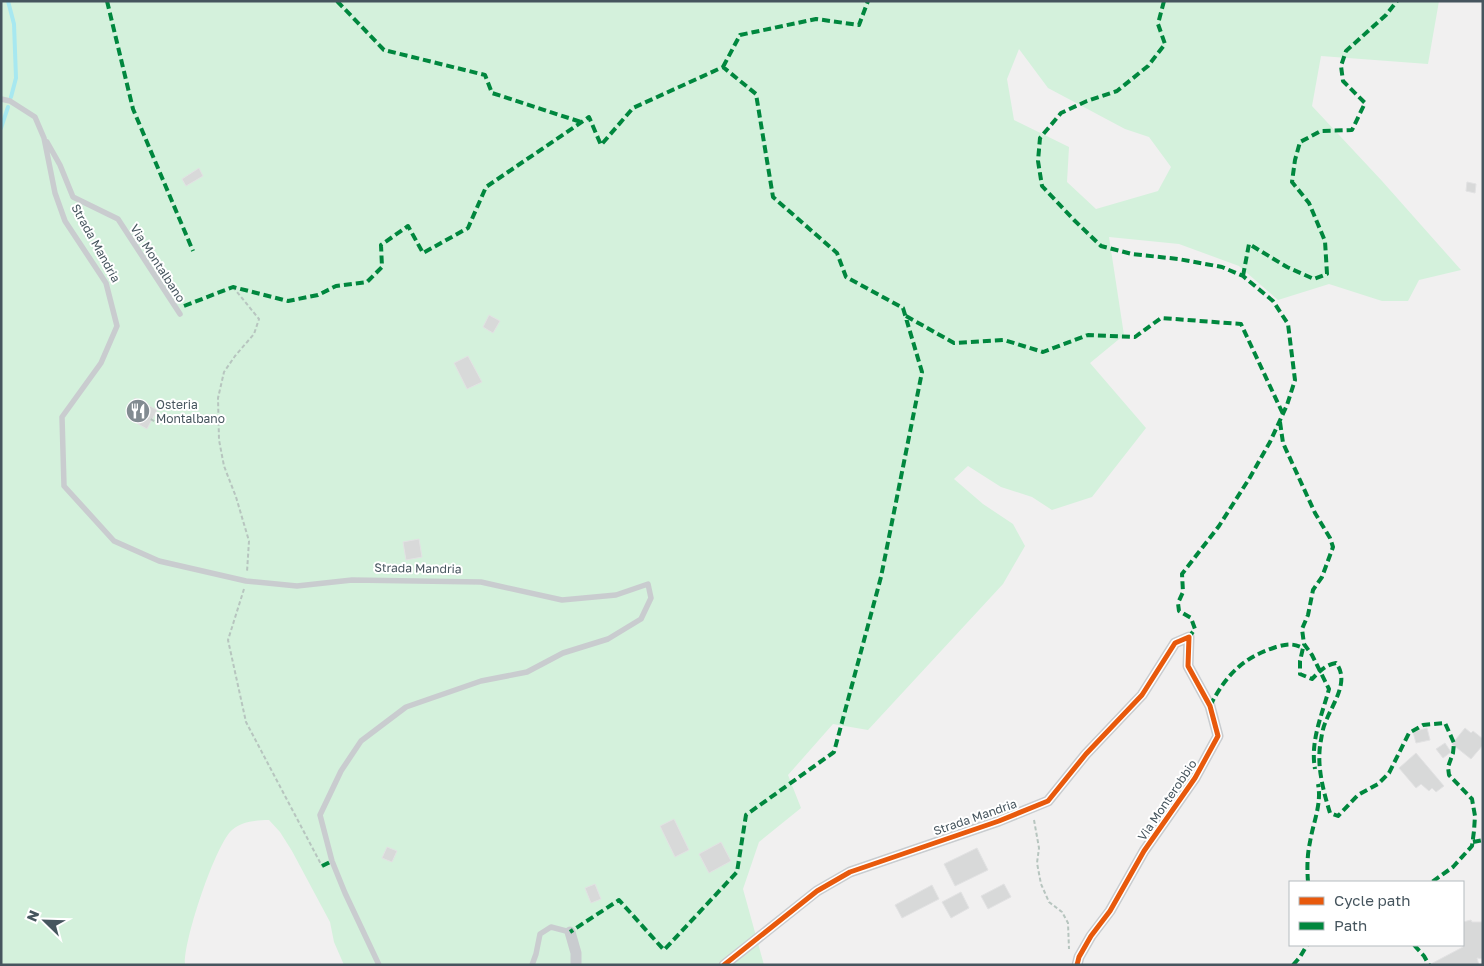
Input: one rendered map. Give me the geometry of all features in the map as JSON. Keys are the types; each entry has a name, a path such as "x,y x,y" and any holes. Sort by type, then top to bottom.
{"street":[{"name":"Strada Mandria","path":"724,965 817,892 850,872 999,821 1048,801 1086,754 1142,695 1175,643 1189,637"},
{"name":"Via Monterobbio","path":"1073,961 1079,957 1091,936 1110,911 1144,851 1195,778 1218,736 1210,706 1188,666 1189,637"},
{"path":"570,932 576,953 576,965"}],"lane":[{"name":"Strada Mandria","path":"1,99 10,101 35,117 44,138 55,193 65,221 106,283 117,326 101,363 62,417 64,486 114,541 159,561 246,581 297,586 352,580 481,582 562,600 616,595 648,584 651,598 641,619 608,639 563,653 527,672 481,681 406,707 362,741 341,771 320,815 335,869 379,965"},
{"name":"Via Montalbano","path":"44,138 60,165 73,197 118,219 180,314"},
{"path":"532,965 540,934 551,927 570,932"}],"path":[{"path":"233,287 259,319 254,334 224,372 218,398 219,440 224,466 236,497 249,542 246,581 228,640 246,722 322,866"},
{"path":"145,416 156,422"},
{"path":"1030,808 1038,834 1037,864 1041,884 1049,902 1062,912 1068,923 1073,961"}],"green space":[{"path":"1,1 1439,1 1428,64 1321,56 1312,106 1461,270 1419,280 1408,301 1382,301 1329,284 1278,300 1239,266 1179,244 1109,237 1124,335 1090,363 1146,428 1092,497 1052,510 1032,497 1001,487 968,466 954,479 983,504 1013,524 1025,546 1003,584 868,730 833,724 788,775 801,808 759,842 743,889 764,965 344,965 334,942 330,922 292,851 280,832 269,820 240,825 232,830 225,839 201,894 189,936 185,965 1,965","holes":["1019,49 1048,88 1125,129 1149,137 1171,167 1158,191 1096,209 1067,182 1069,147 1014,120 1007,79"]}],"building":[{"path":"199,168 203,176 186,186 182,179"},
{"path":"1467,182 1476,184 1475,193 1466,191"},
{"path":"489,315 500,321 493,333 483,327"},
{"path":"468,356 482,382 467,389 454,363"},
{"name":"Osteria Montalbano","path":"135,398 157,410 147,429 126,417"},
{"path":"419,539 422,557 406,560 403,542"},
{"path":"1427,728 1430,740 1416,743 1413,732"},
{"path":"1465,728 1471,733 1473,731 1483,739 1483,745 1471,759 1452,744"},
{"path":"1445,743 1451,752 1443,758 1436,749"},
{"path":"1416,753 1444,786 1436,792 1432,788 1429,791 1421,784 1416,788 1399,768"},
{"path":"674,819 689,850 675,857 660,826"},
{"path":"721,842 731,861 709,873 699,854"},
{"path":"387,847 397,851 392,862 382,858"},
{"path":"977,848 988,870 955,886 944,864"},
{"path":"595,884 601,899 591,903 585,888"},
{"path":"1004,884 1011,897 988,909 981,896"},
{"path":"932,885 939,899 902,918 895,905"},
{"path":"961,892 969,908 951,918 942,902"},
{"path":"1471,920 1472,922 1483,922 1483,959 1477,958 1479,965 1429,965 1464,946 1464,922"}],"waterway":[{"path":"8,1 14,24 16,78 11,97"},
{"path":"1,128 8,107"}],"marked path":[{"path":"107,1 133,109 193,251"},
{"path":"337,1 384,50 485,75 492,93 581,122"},
{"path":"723,67 740,35 816,19 859,25 868,1"},
{"path":"1164,1 1158,24 1165,44 1148,66 1117,91 1087,101 1061,113 1040,138 1038,161 1042,186 1101,246 1132,254 1178,259 1222,267 1243,276 1273,301 1288,324 1295,380 1287,405 1270,442 1249,479 1219,526 1182,574 1183,592 1178,603 1179,611 1191,618 1195,629 1189,637"},
{"path":"1243,276 1249,244 1287,267 1314,279 1327,274 1325,241 1309,203 1292,182 1295,160 1300,142 1321,131 1352,130 1365,103 1343,81 1341,66 1346,51 1386,15 1397,1"},
{"path":"184,306 233,287 288,301 318,295 336,286 367,282 382,267 381,245 408,226 423,253 468,228 486,187 589,117 601,145 633,108 723,67 756,94 773,197 837,253 846,277 903,308 922,372 881,577 834,752 746,815 737,872 664,950 619,900 570,932"},
{"path":"906,316 954,343 1004,340 1043,352 1088,335 1135,337 1161,318 1241,324 1283,414"},
{"path":"1280,422 1283,443 1333,547 1322,577 1313,590 1308,615 1302,629 1304,644 1312,655 1329,689 1315,738 1315,769"},
{"path":"1210,706 1222,685 1236,669 1244,662 1264,651 1290,644 1303,648 1300,674 1312,679 1320,671 1336,663 1340,670 1341,685 1323,728 1319,758 1323,786 1330,813 1338,816 1358,795 1378,784 1389,773 1409,733 1423,725 1445,723 1454,743 1448,767 1449,775 1472,799 1475,816 1474,831 1472,846 1453,867 1433,881"},
{"path":"1308,881 1308,852 1318,806 1318,784"},
{"path":"1473,842 1483,840"},
{"path":"322,866 332,861"},
{"path":"1293,965 1306,946"},
{"path":"1415,946 1429,965"}],"cycle path":[{"path":"724,965 817,891 850,872 999,821 1048,801 1086,754 1142,695 1175,643 1189,637 1188,666 1210,706 1218,736 1195,778 1144,851 1110,911 1091,936 1079,957 1077,965"}],"place":[{"name":"Osteria Montalbano","path":"138,411"}]}
